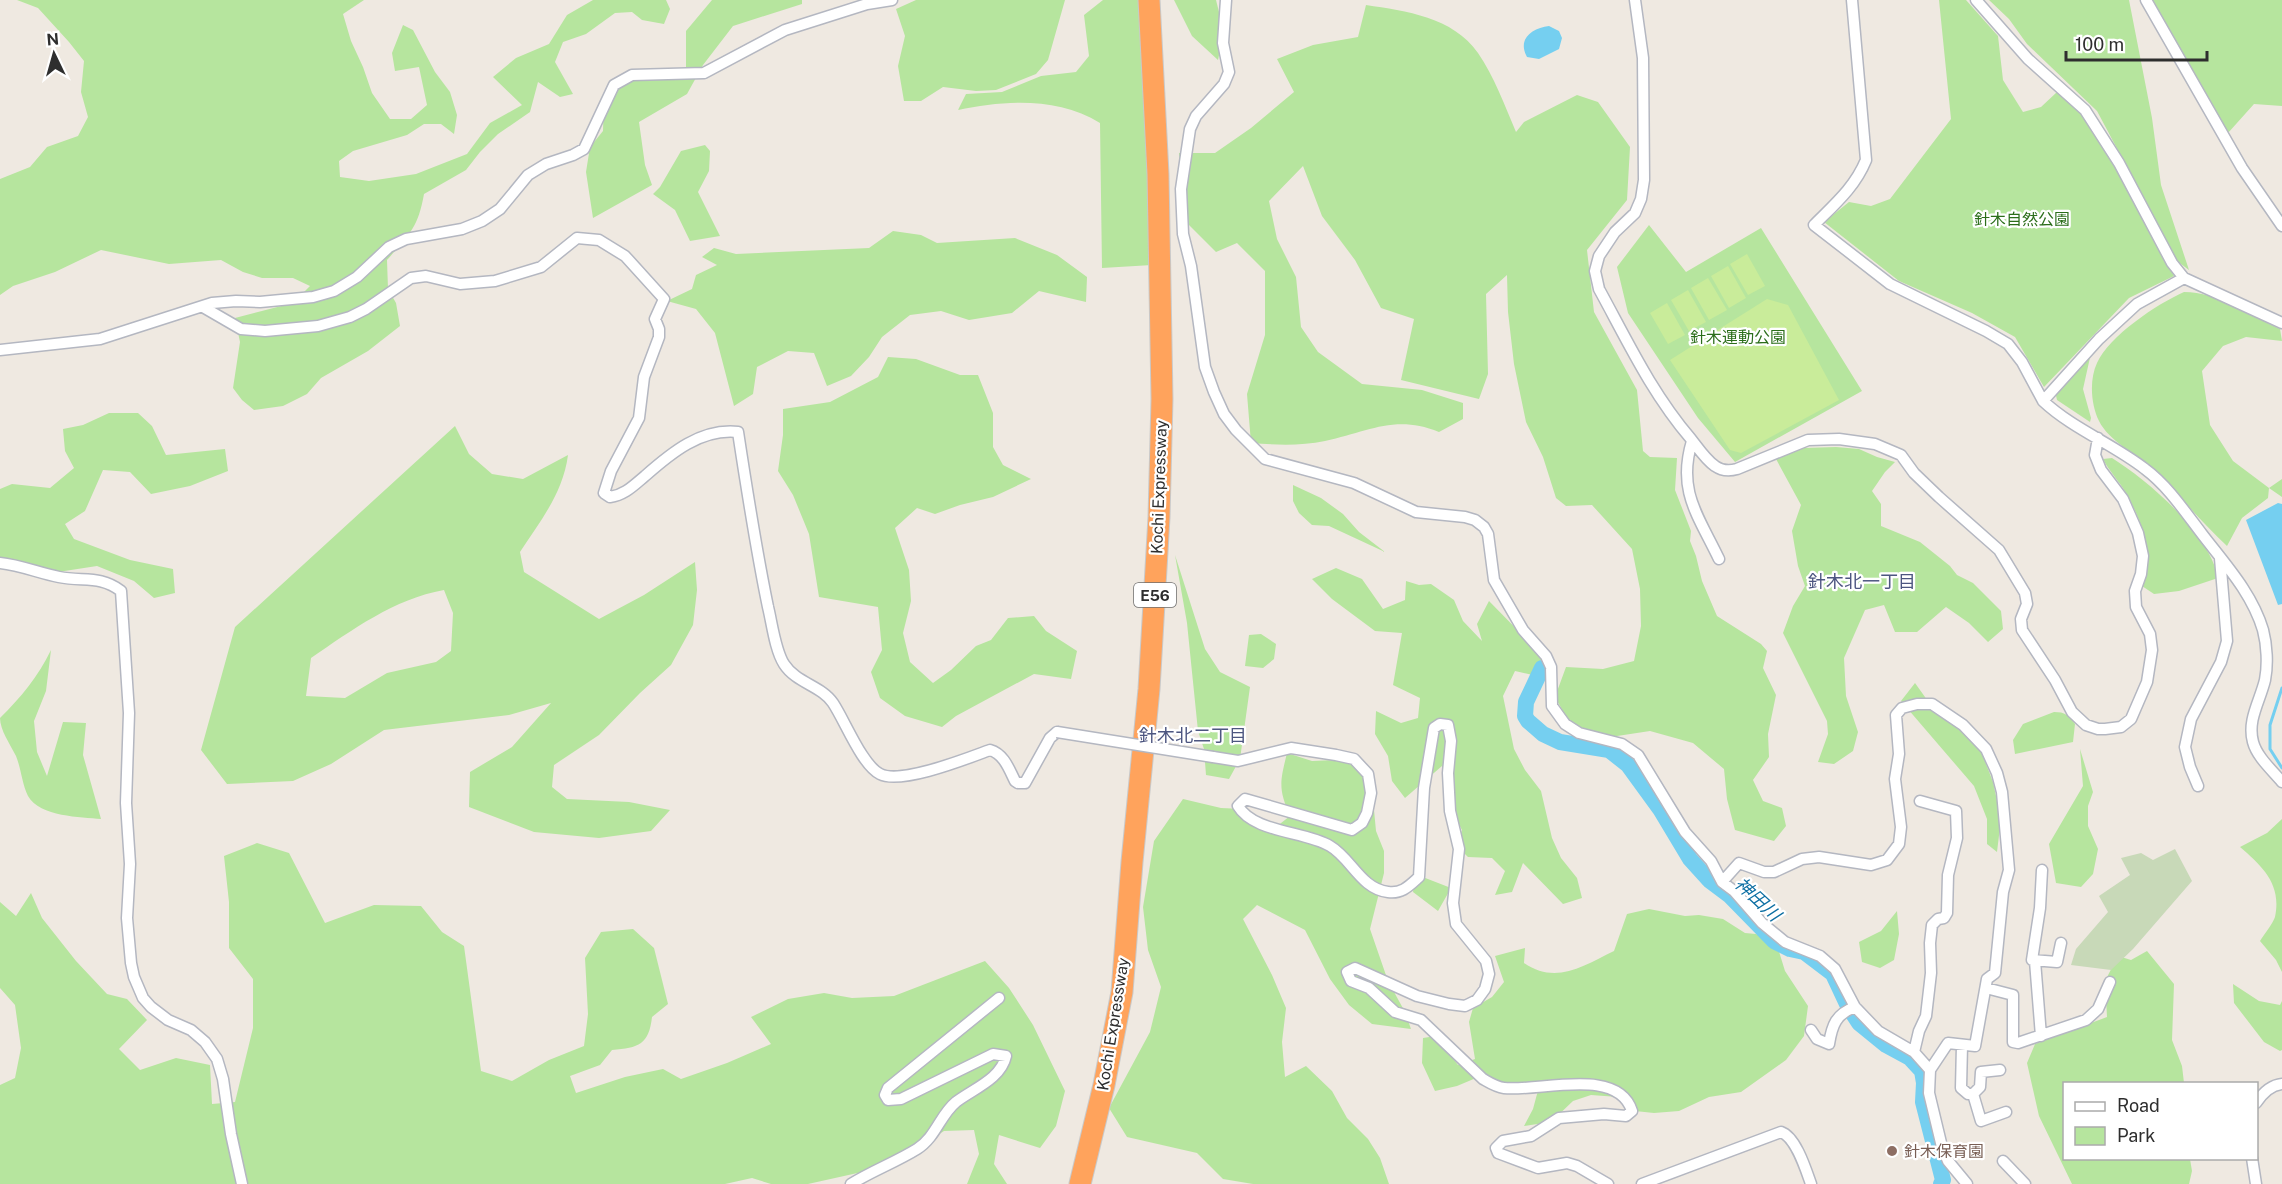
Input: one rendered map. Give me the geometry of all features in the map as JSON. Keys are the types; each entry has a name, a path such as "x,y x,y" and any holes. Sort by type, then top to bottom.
{"highway":[{"name":"Kochi Expressway","path":"1080,1184 1104,1085 1122,992 1151,666 1159,517 1162,399 1158,174 1149,0"}],"street":[{"path":"0,350 100,339 212,303 261,302 313,297 334,291 357,277 389,246 406,239 462,229 482,221 500,208 528,175 546,164 585,149 614,85 622,79 632,75 658,73 674,75 704,73 785,30 867,4 892,0"},
{"path":"1226,0 1223,44 1229,72 1224,84 1196,116 1190,129 1181,189 1183,234 1191,266 1205,367 1224,414 1236,430 1265,459 1353,483 1416,512 1465,517 1484,527 1488,534 1494,580 1517,621 1546,656 1551,667 1552,706 1565,724 1579,733 1622,744 1638,754 1685,832 1711,861 1722,882 1734,891 1762,923 1785,942 1804,947 1820,956 1835,969 1855,1007 1878,1031 1914,1052 1930,1070"},
{"path":"1635,0 1643,58 1644,180 1641,199 1635,213 1615,232 1599,256 1595,271 1599,289 1654,392 1692,441 1717,467 1728,471 1808,440 1839,439 1875,444 1901,455 1914,473 1999,550 2025,593 2027,604 2021,620 2022,630 2055,680 2072,712 2086,725 2098,729 2121,727 2131,719 2146,682 2152,650 2150,634 2136,607 2135,591 2141,574 2143,556 2138,533 2123,500 2101,470 2095,455 2098,438"},
{"path":"1852,0 1866,160 1860,176 1850,189 1814,225 1890,284 2008,344 2022,363 2043,401 2058,415 2146,469 2175,499 2243,588 2255,609 2263,632 2266,654 2265,680 2251,727 2253,743 2260,757 2282,782"},
{"path":"1976,0 2028,59 2085,110 2119,163 2172,263 2184,278 2282,323"},
{"path":"2146,0 2242,168 2282,226"},
{"path":"203,307 241,329 265,331 318,326 366,309 411,278 426,276 460,284 495,281 541,267 577,238 599,240 625,256 664,299 655,319 660,329 659,336 644,377 639,418 611,471 604,493 610,497 622,495 666,456 692,441 729,431 738,432 760,568 783,663 796,677 822,692 832,701 858,747 870,765 881,775 921,773 990,750 995,751 1005,760 1015,781 1025,783 1050,738 1057,732 1238,761 1292,748 1336,754 1354,759 1368,774 1371,793 1367,813 1362,824 1352,830 1245,799 1238,806 1242,813 1265,825 1331,846 1374,888 1388,893 1404,891 1419,877 1424,788 1434,728 1440,724 1448,725 1450,811 1459,849 1453,903 1456,924 1486,961 1489,974 1485,989 1477,1000 1465,1006 1417,996 1355,968 1347,972 1351,981 1370,988 1395,1012 1421,1020 1483,1079 1494,1086 1506,1088 1573,1084 1599,1085 1616,1091 1629,1101 1632,1111 1626,1116 1604,1114 1559,1118 1531,1136 1503,1141 1496,1148 1498,1153 1538,1168 1567,1163 1577,1166 1608,1184"},
{"path":"2043,401 2099,339 2137,304 2184,278"},
{"path":"1692,441 1685,480 1688,494 1719,559"},
{"path":"2198,786 2185,747 2191,719 2221,662 2227,641 2220,558"},
{"path":"0,563 57,577 76,580 99,579 111,583 121,591 129,713 126,803 130,864 127,918 131,963 143,998 168,1020 191,1030 205,1042 217,1059 223,1078 231,1134 242,1184"},
{"path":"1722,882 1739,863 1764,872 1774,872 1802,859 1819,856 1871,865 1887,860 1899,844 1901,827 1895,779 1899,754 1896,715 1902,708 1917,704 1932,704 1963,725 1986,749 1997,773 2002,792 2009,870 2003,891 1995,973 1987,979 1976,1046 1948,1043 1930,1070 1929,1093 1942,1147 1948,1161 1967,1184"},
{"path":"1914,1052 1919,1031 1926,1016 1932,925 1938,919 1944,918 1947,913 1948,875 1957,838 1956,811 1920,801"},
{"path":"2041,1036 2032,949 2040,908 2042,870"},
{"path":"2035,961 2056,962 2061,943"},
{"path":"1986,988 2013,995 2013,1042 2018,1043 2086,1020 2098,1009 2110,982"},
{"path":"851,1184 918,1149 930,1140 953,1104 994,1076 1004,1066 1006,1056 993,1054 901,1099 888,1101 885,1095 888,1088 999,998"},
{"path":"1811,1030 1817,1039 1829,1044 1832,1026 1838,1018 1855,1007"},
{"path":"1962,1045 1961,1088 1968,1094 1973,1094"},
{"path":"1973,1094 1980,1087 1981,1072 2000,1070"},
{"path":"2258,1100 2263,1092 2277,1084 2282,1084"},
{"path":"1973,1094 1981,1121 2006,1112"},
{"path":"1642,1184 1781,1132 1786,1133 1794,1145 1811,1184"},
{"path":"2252,1160 2256,1184"},
{"path":"2003,1161 2025,1184"}],"green space":[{"path":"17,0 364,0 343,14 372,93 390,119 411,119 427,105 419,67 395,71 392,53 403,25 413,30 435,72 450,92 457,115 454,134 441,124 424,124 407,135 353,151 339,161 340,177 369,181 416,174 467,154 490,123 522,105 493,77 516,58 549,44 567,15 593,0 666,0 670,9 664,24 642,20 632,12 615,13 586,34 563,42 555,62 573,94 560,97 538,82 530,112 498,134 466,170 424,194 419,215 412,230 387,260 388,289 396,303 400,326 368,351 321,378 307,394 283,406 254,410 233,388 240,342 235,318 293,303 310,286 293,278 262,278 243,272 221,260 169,264 101,250 55,272 13,286 0,295 0,179 30,167 47,147 78,136 88,117 81,92 84,61 38,8"},
{"path":"712,0 802,0 802,4 733,26 703,65 687,94 639,122 645,165 652,185 593,218 586,172 590,147 603,131 604,97 635,76 686,75 686,31"},
{"path":"916,0 1065,0 1048,60 1036,74 996,90 976,91 943,87 921,101 904,101 898,66 905,36 896,9"},
{"path":"1103,0 1142,0 1152,265 1102,268 1100,123 1067,109 1031,103 994,104 958,110 966,94 1002,92 1041,76 1076,72 1089,56 1084,15"},
{"path":"1174,0 1216,0 1224,32 1218,60 1192,36"},
{"name":"針木自然公園","path":"1939,0 1966,0 1998,36 2003,80 2023,112 2041,107 2057,92 2083,114 2115,165 2174,276 2129,298 2044,387 2015,337 1972,313 1899,281 1824,222 1849,202 1871,206 1890,199 1951,119"},
{"path":"1989,0 2129,0 2152,118 2161,185 2189,270 2177,261 2097,111 2027,44 2009,19"},
{"path":"2150,0 2282,0 2282,106 2254,104 2228,133"},
{"path":"1366,5 1428,18 1456,31 1468,41 1489,71 1516,132 1524,122 1577,95 1598,102 1630,147 1627,200 1587,250 1594,312 1637,390 1643,451 1650,457 1677,458 1675,490 1691,531 1690,541 1702,581 1717,616 1761,644 1767,651 1763,668 1776,695 1768,734 1769,757 1753,780 1763,801 1782,808 1786,826 1774,841 1735,830 1727,799 1724,769 1693,743 1650,731 1604,738 1569,722 1555,697 1566,667 1603,669 1634,661 1641,626 1640,589 1632,549 1592,505 1566,506 1556,498 1543,457 1526,422 1514,364 1508,312 1507,275 1486,294 1488,374 1479,399 1401,380 1414,319 1381,308 1355,260 1322,216 1303,166 1269,201 1277,239 1296,277 1301,327 1318,352 1362,384 1422,390 1463,403 1463,419 1439,432 1423,427 1395,425 1382,426 1316,443 1288,445 1251,443 1247,394 1265,335 1265,271 1237,243 1216,252 1185,221 1179,153 1215,153 1251,128 1294,92 1277,59 1313,45 1358,37"},
{"path":"705,145 710,151 709,171 698,192 720,236 690,241 675,210 653,194 660,187 681,151"},
{"name":"針木運動公園","path":"1649,225 1686,272 1761,228 1862,391 1735,462 1698,418 1628,313 1617,267"},
{"path":"893,231 921,235 937,243 1015,238 1057,255 1087,277 1086,302 1039,291 1012,313 969,320 941,311 910,315 882,337 869,357 851,376 827,386 814,353 788,351 757,367 753,394 734,406 715,333 696,309 667,301 692,289 696,275 717,265 702,257 714,248 736,254 869,248"},
{"path":"1747,254 1765,286 1748,295 1730,264"},
{"path":"1728,266 1746,298 1729,308 1711,276"},
{"path":"1708,278 1727,310 1709,320 1691,288"},
{"path":"1688,290 1706,322 1689,331 1671,300"},
{"path":"2184,292 2209,296 2234,305 2280,329 2282,341 2246,337 2223,346 2202,371 2210,425 2233,461 2269,488 2268,498 2242,518 2227,546 2150,467 2109,435 2096,415 2093,400 2094,370 2112,342 2135,322"},
{"path":"1767,299 1788,305 1839,400 1741,453 1730,450 1670,360"},
{"path":"1667,303 1685,335 1668,344 1650,313"},
{"path":"2091,353 2083,389 2091,418 2090,422 2057,400 2055,391"},
{"path":"888,357 916,359 960,375 978,375 993,413 993,447 1003,465 1031,479 993,497 935,514 917,508 895,528 909,570 911,601 903,633 910,662 933,683 951,670 976,646 991,640 1008,618 1034,616 1046,631 1077,651 1071,679 1034,674 956,716 942,727 905,716 880,698 871,672 882,650 878,607 819,597 809,534 793,495 778,471 783,435 783,409 830,402 878,377"},
{"path":"109,413 138,413 152,426 166,455 225,449 228,471 190,486 151,494 130,472 103,470 85,511 65,524 74,539 130,560 173,569 175,593 154,598 134,581 97,566 58,572 0,568 0,489 12,484 50,488 74,468 65,451 63,429 83,425"},
{"path":"455,426 469,454 492,474 523,479 568,455 556,494 520,552 524,572 599,619 644,595 695,562 697,590 693,625 671,665 599,735 554,765 552,787 567,799 629,802 670,810 651,831 599,838 534,832 469,807 470,772 512,747 551,703 509,715 384,730 331,764 293,781 227,784 201,750 235,627","holes":["444,590 453,613 451,651 436,662 387,673 345,698 306,696 311,658 374,617 408,600"]},
{"path":"1804,448 1859,449 1895,462 1872,491 1881,504 1881,526 1920,542 1950,566 1957,575 1973,583 2001,611 2003,629 1988,642 1969,623 1946,607 1917,632 1895,632 1884,605 1865,610 1844,658 1846,696 1858,732 1853,751 1834,764 1818,762 1828,734 1827,721 1783,633 1793,606 1805,586 1798,566 1792,531 1801,505 1776,459"},
{"path":"2112,458 2143,480 2176,510 2203,544 2213,561 2218,578 2179,591 2154,594 2142,586 2146,549 2142,527 2126,493 2103,459"},
{"path":"2282,479 2282,497 2269,488"},
{"path":"1293,485 1321,498 1343,514 1359,532 1385,552 1329,526 1312,525 1299,513 1293,501"},
{"path":"1175,555 1205,649 1220,672 1250,687 1240,759 1229,779 1206,775 1204,749 1198,731 1187,623"},
{"path":"1336,568 1362,579 1383,609 1405,600 1406,581 1419,585 1431,584 1454,600 1463,621 1482,641 1477,624 1489,601 1542,655 1537,676 1515,671 1503,696 1514,749 1525,770 1541,791 1552,838 1561,858 1577,878 1582,898 1563,904 1523,863 1512,892 1495,895 1505,871 1492,858 1468,857 1457,846 1462,830 1454,815 1442,766 1405,798 1392,781 1388,756 1375,734 1376,711 1401,723 1418,718 1420,698 1393,685 1402,633 1375,631 1332,599 1312,579"},
{"path":"1261,634 1276,644 1274,659 1263,668 1245,666 1249,635"},
{"path":"51,650 46,691 34,721 37,752 47,776 63,722 86,723 83,755 101,819 62,815 34,803 28,796 16,756 2,727 0,718 28,686"},
{"path":"1915,683 1930,704 1960,727 1981,751 1993,782 2001,819 1997,852 1987,844 1987,819 1974,786 1901,701"},
{"path":"2054,712 2066,715 2075,724 2073,742 2015,754 2013,740 2023,724"},
{"path":"2080,749 2093,792 2088,806 2088,826 2098,849 2093,874 2081,887 2056,883 2049,844 2083,786"},
{"path":"1287,753 1312,761 1335,760 1360,765 1374,810 1376,831 1384,851 1384,873 1370,929 1388,981 1405,1012 1411,1029 1372,1024 1349,1005 1330,979 1305,930 1257,905 1243,919 1286,1008 1282,1042 1285,1077 1306,1066 1332,1091 1347,1118 1368,1139 1380,1158 1389,1184 1253,1184 1223,1179 1197,1153 1127,1137 1109,1108 1150,1032 1161,987 1148,950 1143,907 1154,841 1183,799 1221,808 1243,809 1276,827 1290,816 1281,785"},
{"path":"2282,819 2282,972 2276,960 2260,941 2275,917 2276,895 2273,885 2263,869 2240,847 2267,833"},
{"path":"257,843 289,853 325,923 374,905 421,906 442,932 464,946 481,1071 512,1081 549,1060 584,1046 588,1014 585,958 601,932 633,929 654,948 668,1004 652,1017 651,1026 641,1043 629,1048 612,1050 600,1065 570,1076 576,1093 625,1077 663,1069 681,1079 771,1044 751,1017 788,999 824,993 852,998 894,996 985,961 1009,988 1033,1025 1065,1091 1056,1126 1040,1148 999,1135 994,1164 1007,1184 967,1184 979,1154 974,1130 944,1131 913,1151 871,1170 808,1184 771,1184 752,1178 725,1184 0,1184 0,1085 15,1078 21,1048 15,1005 0,988 0,902 16,916 31,893 42,918 76,961 107,994 127,999 147,1020 119,1049 140,1070 176,1058 210,1065 212,1104 235,1102 253,1028 253,979 229,948 229,902 224,856"},
{"path":"2175,849 2192,881 2133,949 2111,970 2071,965 2076,949 2108,912 2099,896 2130,875 2121,858 2141,853 2153,860"},
{"path":"1415,874 1451,888 1438,911 1413,892"},
{"path":"1649,909 1685,916 1699,915 1723,919 1745,933 1756,934 1777,945 1785,971 1808,1006 1804,1036 1786,1060 1741,1092 1709,1097 1679,1111 1654,1113 1635,1111 1618,1097 1591,1095 1573,1101 1551,1122 1524,1126 1533,1109 1540,1083 1514,1090 1476,1078 1457,1086 1435,1091 1422,1063 1423,1038 1436,1036 1458,1065 1475,1059 1469,1022 1473,1008 1492,997 1504,982 1495,956 1525,948 1524,963 1547,973 1569,971 1614,951 1627,914"},
{"path":"1897,911 1899,934 1894,960 1880,968 1862,962 1859,942 1881,931"},
{"path":"2147,951 2174,984 2172,1040 2182,1066 2184,1082 2063,1082 2063,1160 2190,1160 2192,1171 2189,1184 2072,1184 2039,1116 2027,1063 2035,1044 2107,1017 2105,981 2118,956 2131,960"},
{"path":"2233,984 2259,1001 2280,1005 2282,1001 2282,1050 2264,1042 2234,1003"}],"water":[{"path":"1549,26 1559,31 1562,38 1559,49 1539,59 1527,57 1524,51 1525,40 1537,29"},
{"path":"2278,503 2282,504 2282,604 2278,605 2246,520"}],"waterway":[{"name":"神田川","path":"1542,668 1526,702 1525,716 1528,721 1543,734 1560,742 1609,750 1628,765 1660,809 1690,859 1709,880 1729,895 1774,941 1790,949 1804,952 1833,974 1859,1023 1886,1045 1910,1058 1922,1071 1923,1102 1943,1180 1941,1184"},
{"path":"2282,688 2270,725 2270,749 2282,768"}],"place":[{"name":"針木保育園","path":"1892,1151"}],"district":[{"name":"針木北一丁目","path":"1862,581"},
{"name":"針木北二丁目","path":"1193,735"}]}
